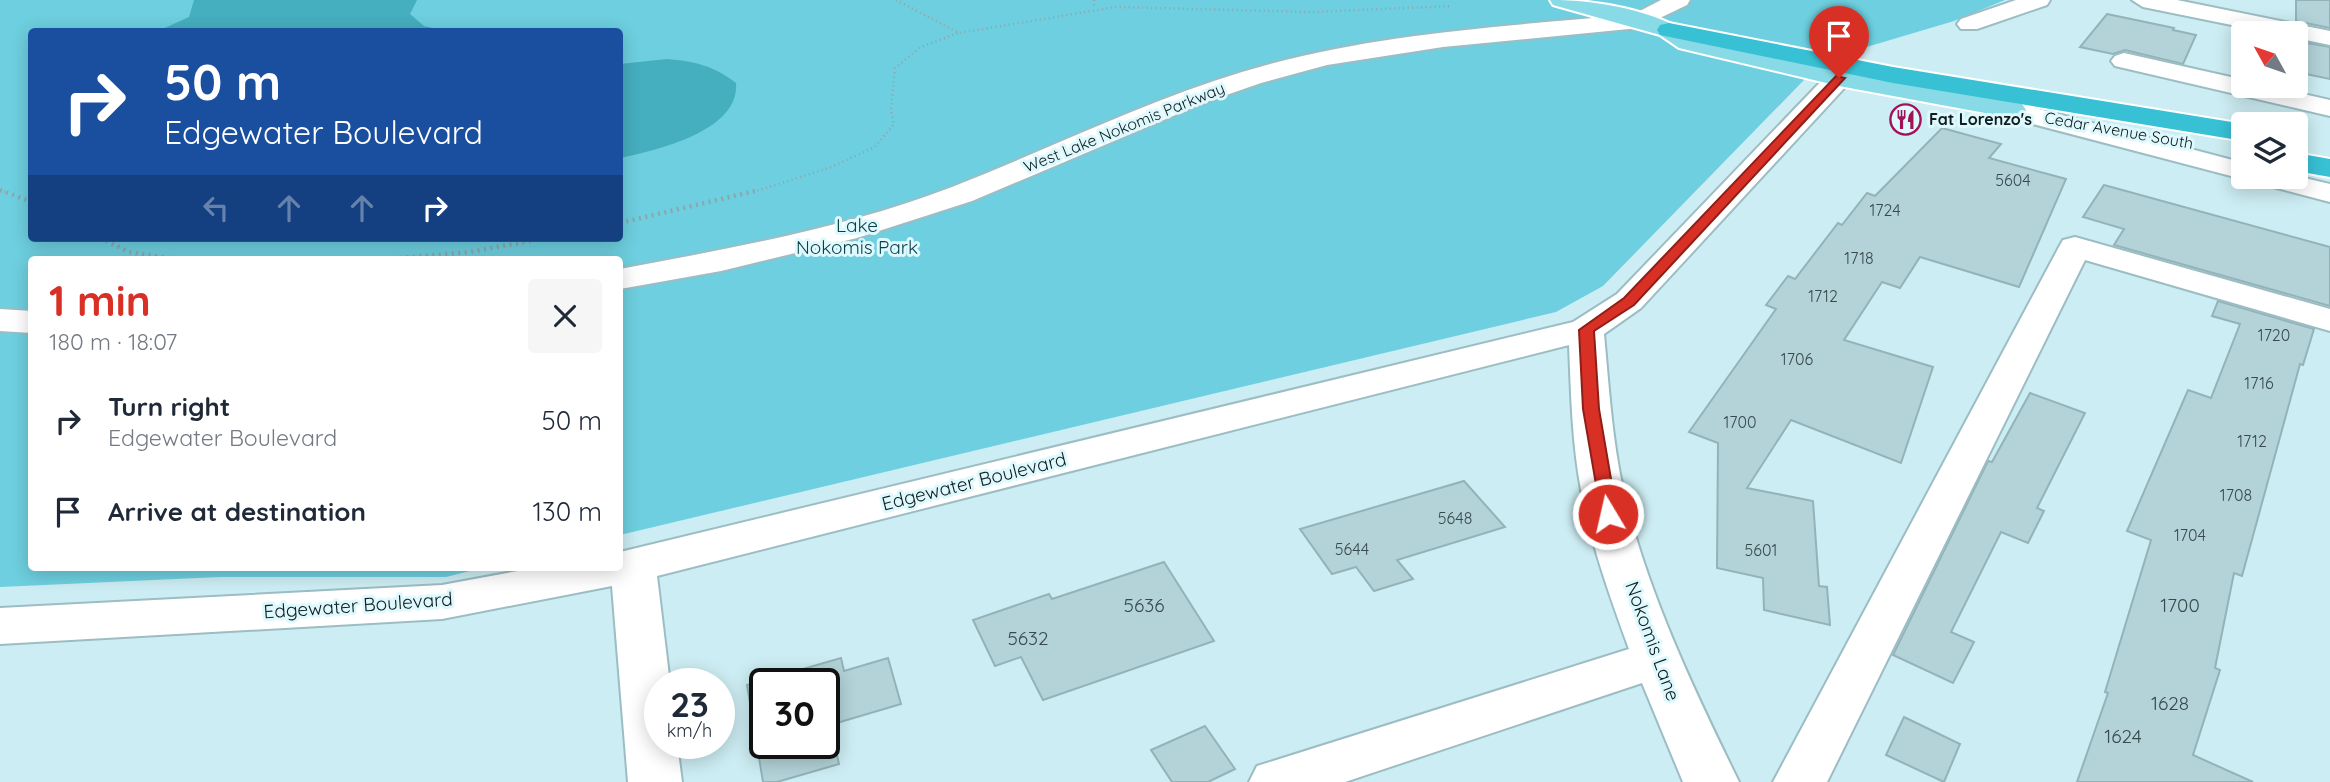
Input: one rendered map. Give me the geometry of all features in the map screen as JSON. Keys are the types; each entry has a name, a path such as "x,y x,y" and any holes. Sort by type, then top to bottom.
{"highway":[{"name":"Cedar Avenue South","path":"1669,30 1705,35 1893,75 2231,132"},
{"name":"Cedar Avenue South","path":"2012,110 2231,151"},
{"path":"2308,144 2330,148"},
{"path":"2308,164 2330,168"}],"main road":[{"name":"Cedar Avenue South","path":"1561,0 1669,30 1688,43 1839,78 2012,110"}],"street":[{"path":"1639,21 1679,0"},
{"path":"1969,24 2039,0"},
{"path":"2143,0 2330,38"},
{"name":"West Lake Nokomis Parkway","path":"623,278 721,261 846,231 948,198 1196,96 1252,76 1326,58 1443,40 1639,21"},
{"path":"2124,61 2330,108"},
{"name":"Edgewater Boulevard","path":"623,568 1587,330 1629,302 1839,78"},
{"path":"2012,110 2087,133 2231,169"},
{"path":"2308,188 2330,193"},
{"path":"1800,782 2075,247 2330,320"},
{"path":"0,320 28,322"},
{"name":"Nokomis Lane","path":"1587,330 1591,409 1608,514 1657,659 1712,782"},
{"path":"633,566 655,782"},
{"name":"Edgewater Boulevard","path":"0,626 442,602 606,571"},
{"path":"1276,782 1657,659"}],"path":[{"path":"896,0 959,33"},
{"path":"1094,0 1094,9"},
{"path":"623,222 756,191 829,168 875,148 894,124 891,109 895,68 921,47 959,33 1094,9 1165,7 1312,12 1456,6"},
{"path":"0,190 28,200"},
{"path":"108,242 129,252 155,256"},
{"path":"423,256 470,252 524,242"}],"green space":[{"name":"Lake Nokomis Park","path":"0,0 2005,0 1954,21 1833,57 1804,80 1603,286 1556,312 623,534 623,256 28,256 28,571 470,571 446,577 220,577 0,587"}],"shaded area":[{"path":"194,0 417,0 410,14 424,26 433,28 165,28 189,17"},
{"path":"667,59 703,65 736,83 734,100 725,114 693,136 623,157 623,64"}],"building":[{"path":"2296,0 2330,0 2330,28 2308,23 2308,21 2296,21"},
{"path":"2107,14 2196,35 2183,64 2125,50 2113,54 2080,47"},
{"path":"2308,43 2330,47 2330,79 2308,74"},
{"path":"1942,128 2001,144 1989,158 2066,179 2019,287 1920,257 1900,288 1882,282 1844,340 1933,367 1901,463 1791,420 1747,488 1813,501 1819,586 1827,587 1830,625 1764,610 1763,578 1717,568 1718,443 1689,432 1776,309 1766,305 1788,276 1795,279 1838,223 1842,225 1867,193 1875,196"},
{"path":"2104,185 2330,247 2330,306 2114,245 2124,229 2083,217"},
{"path":"2218,301 2314,329 2303,365 2300,364 2242,576 2234,573 2215,668 2220,670 2193,755 2253,782 2077,782 2108,693 2105,692 2151,540 2127,531 2188,390 2211,398 2240,324 2212,316"},
{"path":"2030,393 2085,413 2037,508 2044,511 2028,543 2001,532 1951,632 1974,642 1953,683 1893,655 1988,461 1992,462"},
{"path":"1464,481 1505,527 1397,560 1413,579 1374,591 1356,567 1332,574 1300,529"},
{"path":"1164,562 1214,641 1043,700 1021,657 995,666 973,620 1049,594 1052,599"},
{"path":"841,658 844,671 888,658 901,704 840,722 840,668 806,668"},
{"path":"1904,717 1960,744 1944,782 1886,755"},
{"path":"1205,726 1235,769 1208,782 1172,782 1151,750"},
{"path":"759,759 838,759 839,764 777,782 763,782"}],"place":[{"name":"Fat Lorenzo's","path":"1906,119"}],"route":[{"path":"1608,514 1591,409 1587,330 1629,302 1839,78"}]}
